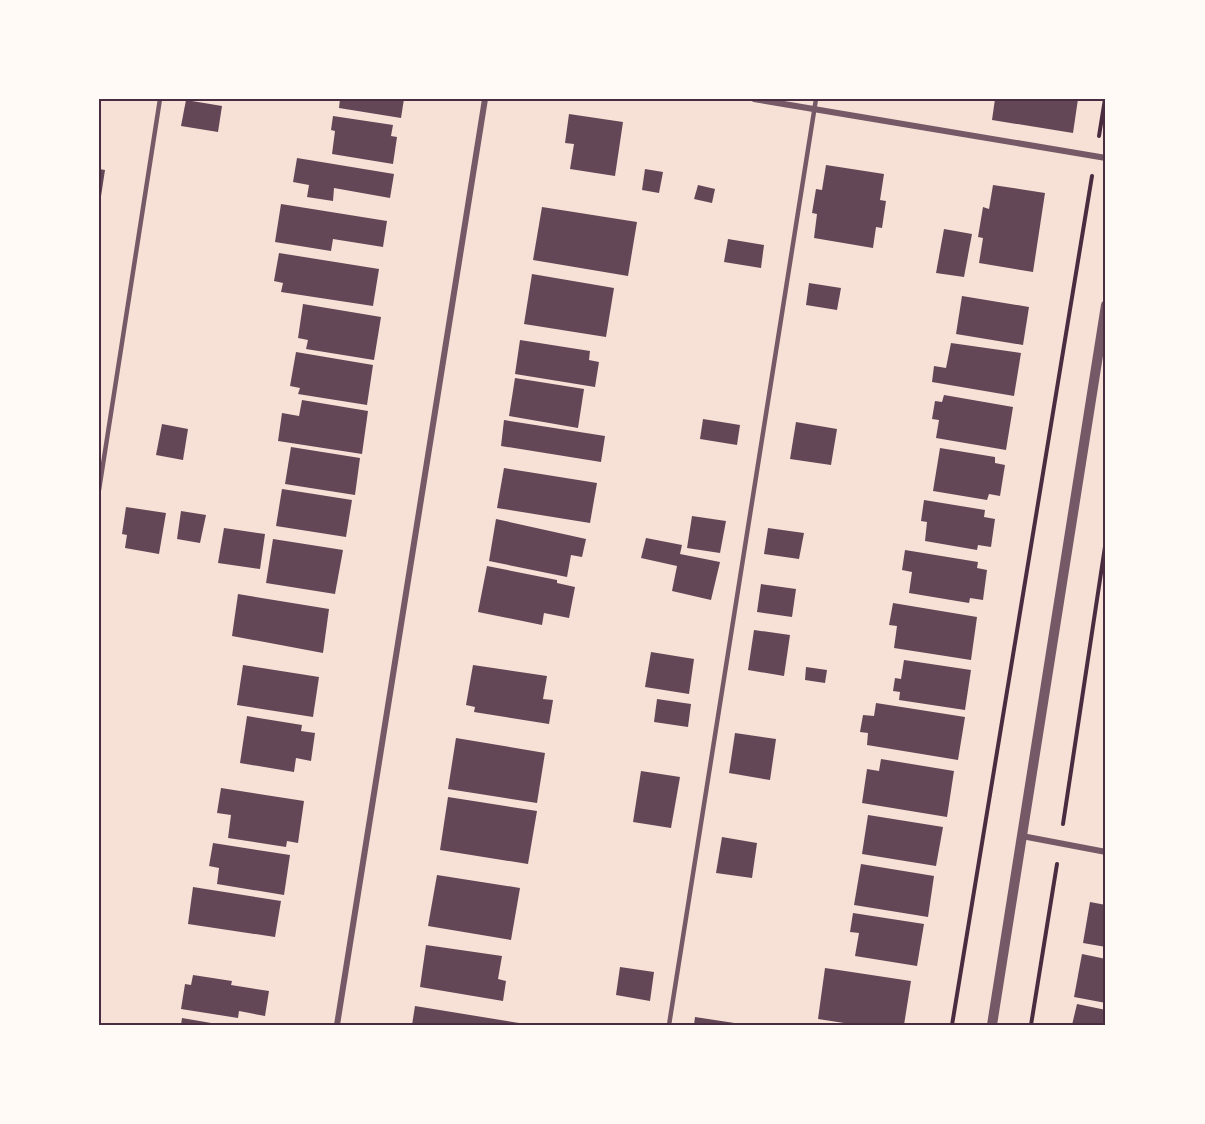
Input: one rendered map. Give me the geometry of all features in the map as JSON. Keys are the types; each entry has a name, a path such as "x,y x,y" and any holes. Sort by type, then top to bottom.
{"street":[{"path":"337,1025 485,99"},
{"path":"754,99 1106,158"},
{"path":"992,1025 1106,304"},
{"path":"1022,836 1106,852"}],"lane":[{"path":"99,490 160,99"},
{"path":"669,1025 816,99"}],"path":[{"path":"952,1025 1105,99"},
{"path":"1031,1025 1106,540"}],"building":[{"path":"340,99 404,99 401,118 339,108"},
{"path":"995,99 1078,99 1073,133 992,120"},
{"path":"186,100 222,106 218,132 181,126"},
{"path":"569,114 623,122 615,176 570,169 574,144 565,143"},
{"path":"333,116 393,125 391,136 397,137 393,164 332,154 335,131 331,130"},
{"path":"297,158 394,174 390,198 334,188 333,201 307,197 309,185 293,182"},
{"path":"826,165 884,174 880,200 886,201 882,228 876,227 873,248 814,238 817,214 812,213 816,189 822,190"},
{"path":"99,169 105,170 100,203 99,203"},
{"path":"645,169 663,172 659,193 642,190"},
{"path":"698,185 715,189 712,203 694,199"},
{"path":"993,185 1045,193 1033,272 979,263 983,238 978,237 983,207 989,209"},
{"path":"281,204 387,221 383,247 333,239 331,251 275,242"},
{"path":"542,207 637,222 628,276 533,260"},
{"path":"944,229 972,234 964,277 936,273"},
{"path":"728,239 764,245 761,268 724,262"},
{"path":"279,253 379,269 373,306 281,292 283,283 274,281"},
{"path":"532,274 614,288 606,337 524,324"},
{"path":"809,283 841,288 837,310 806,305"},
{"path":"962,296 1029,307 1023,345 956,334"},
{"path":"303,304 381,317 374,360 306,349 308,340 298,338"},
{"path":"520,340 590,351 589,360 599,362 595,387 515,374"},
{"path":"951,343 1021,353 1014,396 932,382 934,366 946,368"},
{"path":"296,352 373,365 367,405 298,394 300,388 290,386"},
{"path":"515,378 584,389 578,428 509,416"},
{"path":"944,395 1013,407 1006,450 936,438 939,420 932,419 935,401 942,402"},
{"path":"302,400 368,411 362,454 278,441 282,413 299,416"},
{"path":"703,419 740,425 737,445 700,439"},
{"path":"504,420 605,436 601,462 501,446"},
{"path":"796,422 837,429 831,465 790,459"},
{"path":"162,424 188,429 183,460 156,455"},
{"path":"291,447 360,458 355,495 285,484"},
{"path":"940,448 995,457 995,463 1005,465 1000,496 989,494 987,500 933,491"},
{"path":"504,468 597,483 590,523 497,508"},
{"path":"282,489 352,500 346,537 276,526"},
{"path":"924,500 985,510 984,517 995,519 991,547 978,545 977,550 925,541 927,522 921,521"},
{"path":"126,507 166,513 159,554 125,548 127,535 122,534"},
{"path":"181,511 206,515 200,543 177,539"},
{"path":"692,516 726,521 720,553 687,548"},
{"path":"496,519 586,539 582,557 571,555 567,577 489,561"},
{"path":"224,528 265,534 260,569 218,563"},
{"path":"768,528 804,533 799,559 764,554"},
{"path":"646,538 682,545 680,554 720,562 711,600 672,591 677,566 641,558"},
{"path":"273,539 343,550 335,594 266,583"},
{"path":"905,550 978,562 977,568 987,570 983,600 970,598 969,603 909,593 912,572 902,570"},
{"path":"487,566 557,580 557,583 575,587 569,618 544,613 542,625 478,612"},
{"path":"761,584 796,589 792,617 757,612"},
{"path":"238,594 329,609 323,653 232,636"},
{"path":"893,603 977,617 971,660 894,648 897,626 889,625"},
{"path":"754,630 790,635 784,676 748,670"},
{"path":"651,652 694,659 689,694 645,687"},
{"path":"904,660 971,670 965,710 899,700 900,692 893,691 895,678 901,679"},
{"path":"243,665 319,677 313,717 237,705"},
{"path":"473,665 547,676 543,699 553,700 549,724 474,712 475,707 466,705"},
{"path":"806,667 827,670 825,683 805,680"},
{"path":"657,699 691,704 688,727 654,722"},
{"path":"876,703 965,717 958,760 867,745 868,733 860,732 863,715 874,716"},
{"path":"247,716 302,725 301,731 315,733 311,761 296,758 294,772 240,763"},
{"path":"735,733 776,739 770,780 729,773"},
{"path":"456,738 545,753 537,803 448,789"},
{"path":"881,759 954,771 947,817 862,803 867,769 879,771"},
{"path":"641,771 680,777 671,828 633,822"},
{"path":"221,788 304,801 298,843 287,841 286,847 228,838 231,815 217,813"},
{"path":"448,797 537,811 528,864 440,850"},
{"path":"868,815 943,827 936,866 862,854"},
{"path":"722,837 757,843 752,878 716,873"},
{"path":"213,843 290,855 284,895 217,884 219,868 209,866"},
{"path":"861,864 934,876 928,917 854,905"},
{"path":"437,875 520,888 511,940 428,926"},
{"path":"193,887 281,901 275,937 188,924"},
{"path":"1090,902 1106,905 1106,947 1083,943"},
{"path":"853,913 924,924 917,966 855,956 859,933 850,932"},
{"path":"426,945 502,956 498,979 506,981 503,1001 420,987"},
{"path":"1082,954 1106,959 1106,1003 1074,997"},
{"path":"620,967 654,972 650,1001 616,995"},
{"path":"825,968 911,981 904,1025 857,1025 818,1019"},
{"path":"193,975 232,981 231,985 269,991 265,1016 239,1011 238,1018 181,1009 185,984 191,985"},
{"path":"1077,1004 1106,1010 1106,1025 1072,1025"},
{"path":"415,1006 519,1023 519,1025 412,1025"},
{"path":"695,1017 741,1024 741,1025 694,1025"},
{"path":"182,1018 217,1024 217,1025 181,1025"}]}
